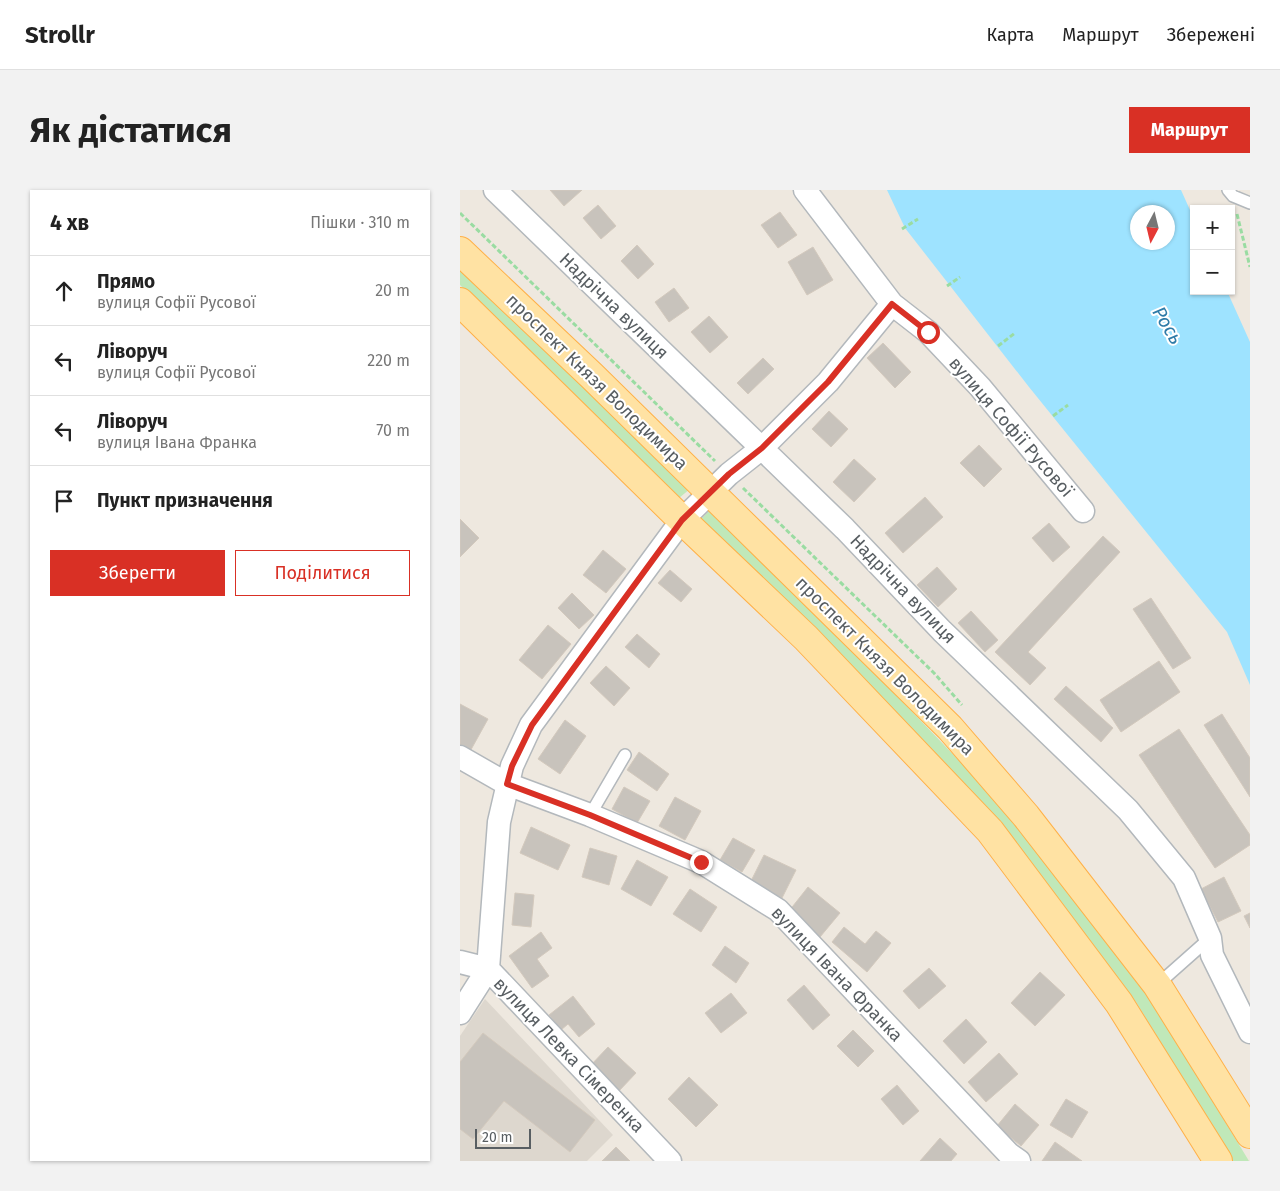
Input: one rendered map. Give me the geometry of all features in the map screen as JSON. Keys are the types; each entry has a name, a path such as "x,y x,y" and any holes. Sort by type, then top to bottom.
{"main road":[{"name":"проспект Князя Володимира","path":"460,251 592,376 950,728 1026,816 1157,985 1250,1134"},
{"name":"проспект Князя Володимира","path":"460,302 682,520 806,638 990,832 1120,1003 1218,1161"}],"street":[{"name":"Надрічна вулиця","path":"495,190 845,529 942,631 1128,810 1184,878 1210,938 1212,955 1250,1032"},
{"name":"вулиця Софії Русової","path":"805,190 892,304 928,332 980,387 1083,511"},
{"path":"460,1013 488,970 499,822 512,766 532,725 682,520 709,492 762,448 828,382 892,304"},
{"name":"вулиця Івана Франка","path":"460,757 507,784 590,815 701,862 778,910 1002,1147 1019,1161"},
{"name":"вулиця Левка Сімеренка","path":"460,962 488,970 670,1161"}],"lane":[{"path":"1231,193 1250,203"},
{"path":"590,815 625,756"},
{"path":"1157,985 1210,938"}],"path":[{"path":"1231,193 1250,267"},
{"path":"902,229 918,219"},
{"path":"947,286 960,277"},
{"path":"998,346 1015,332"},
{"path":"1053,416 1068,405"}],"shaded area":[{"path":"485,999 613,1135 587,1161 460,1161 460,1036"}],"green space":[{"path":"460,270 690,489 679,498 460,285"},
{"path":"711,509 829,625 991,794 1148,995 1249,1161 1233,1161 1136,1002 996,820 700,520"}],"water":[{"name":"Рось","path":"887,190 1181,190 1190,210 1190,295 1229,295 1250,342 1250,685 1227,632 1029,387 905,228"}],"building":[{"path":"550,190 582,190 564,206"},
{"path":"598,205 616,226 601,239 583,218"},
{"path":"780,212 797,235 778,248 761,225"},
{"path":"637,245 654,264 638,279 621,261"},
{"path":"813,247 833,280 807,295 788,262"},
{"path":"674,288 689,308 669,322 655,302"},
{"path":"709,316 728,337 710,353 691,332"},
{"path":"883,343 911,372 895,388 867,358"},
{"path":"763,358 774,369 748,394 737,383"},
{"path":"829,411 848,429 831,447 812,429"},
{"path":"979,445 1002,469 984,487 960,463"},
{"path":"854,459 876,479 854,502 833,482"},
{"path":"925,497 943,517 903,553 885,533"},
{"path":"460,519 479,538 460,557"},
{"path":"1049,523 1070,547 1053,562 1032,538"},
{"path":"1103,536 1120,552 1028,652 1046,668 1030,685 995,652"},
{"path":"603,550 626,569 606,593 583,575"},
{"path":"937,567 957,589 938,607 917,585"},
{"path":"670,570 692,589 681,602 658,583"},
{"path":"572,593 594,615 579,629 558,608"},
{"path":"1151,598 1191,658 1173,669 1133,609"},
{"path":"971,611 998,640 985,652 958,623"},
{"path":"548,625 571,644 542,679 519,660"},
{"path":"637,634 660,654 649,668 625,647"},
{"path":"1159,661 1180,692 1121,732 1100,700"},
{"path":"606,666 630,688 614,706 590,683"},
{"path":"1066,686 1113,728 1101,742 1054,699"},
{"path":"460,704 488,719 468,755 460,750"},
{"path":"1222,714 1250,758 1250,797 1204,725"},
{"path":"565,720 586,736 560,774 538,759"},
{"path":"1179,729 1250,835 1250,845 1215,868 1139,755"},
{"path":"639,752 669,774 657,791 627,770"},
{"path":"624,787 650,801 637,823 612,809"},
{"path":"675,797 701,811 685,840 659,826"},
{"path":"531,827 570,845 558,870 520,853"},
{"path":"733,838 755,850 742,872 720,860"},
{"path":"590,848 617,856 609,885 582,877"},
{"path":"764,855 796,870 782,898 750,883"},
{"path":"637,860 668,877 651,906 621,889"},
{"path":"1224,877 1241,911 1218,922 1201,889"},
{"path":"808,887 840,913 820,937 789,911"},
{"path":"690,889 717,907 701,932 673,914"},
{"path":"515,893 534,895 531,927 512,925"},
{"path":"1250,913 1250,928 1244,916"},
{"path":"844,927 865,944 876,931 891,943 867,972 832,942"},
{"path":"541,932 552,948 537,959 549,976 532,988 509,956"},
{"path":"725,946 749,963 736,983 712,965"},
{"path":"929,968 946,986 919,1009 903,991"},
{"path":"1040,972 1065,995 1035,1026 1011,1003"},
{"path":"804,985 830,1015 813,1030 787,1000"},
{"path":"731,993 747,1013 721,1033 705,1013"},
{"path":"573,996 595,1024 579,1037 568,1024 561,1030 549,1015"},
{"path":"966,1019 987,1042 964,1064 943,1041"},
{"path":"853,1030 874,1051 858,1067 837,1046"},
{"path":"483,1033 595,1120 570,1152 504,1101 473,1139 460,1129 460,1062"},
{"path":"608,1047 636,1073 618,1092 590,1066"},
{"path":"999,1053 1018,1074 986,1102 968,1082"},
{"path":"689,1077 718,1105 696,1127 668,1099"},
{"path":"897,1085 919,1111 903,1125 881,1099"},
{"path":"1066,1099 1088,1112 1072,1138 1050,1125"},
{"path":"1015,1104 1039,1125 1021,1146 997,1126"},
{"path":"940,1138 957,1154 951,1161 920,1161"},
{"path":"1055,1142 1082,1161 1042,1161"},
{"path":"616,1147 630,1161 602,1161"}],"route":[{"path":"701,862 590,815 507,784 512,766 532,725 682,520 729,474 762,448 828,382 892,304 928,332"}]}
